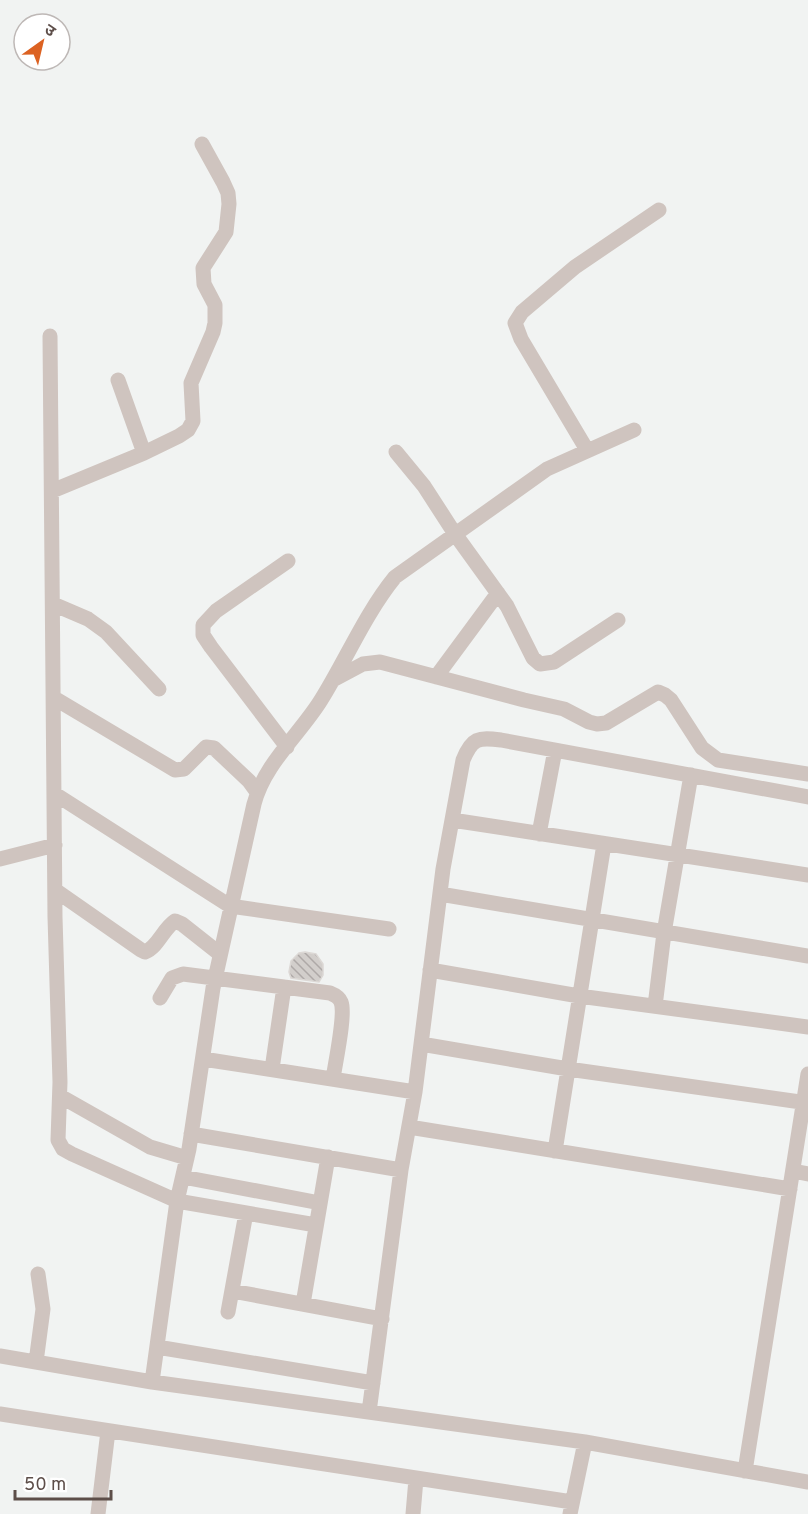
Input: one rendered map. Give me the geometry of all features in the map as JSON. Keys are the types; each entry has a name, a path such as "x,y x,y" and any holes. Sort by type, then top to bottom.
{"street":[{"path":"52,491 144,453 184,434 191,426 191,383 215,323 215,305 204,284 203,268 226,232 229,204 228,193 202,144"},
{"path":"587,450 521,339 515,322 522,312 574,267 659,210"},
{"path":"50,336 55,890 60,1096 58,1140 63,1149 177,1201 316,1225"},
{"path":"118,380 144,453"},
{"path":"152,1382 177,1201 187,1158 215,979 257,792 315,709 382,595 395,578 547,469 634,430"},
{"path":"396,452 424,486 455,534 507,606 533,658 540,664 554,662 618,620"},
{"path":"287,747 211,647 203,635 203,625 216,611 288,561"},
{"path":"436,677 498,593"},
{"path":"53,604 88,619 106,632 159,689"},
{"path":"333,680 371,662 380,662 564,709 597,724 606,723 658,693 671,700 702,748 718,760 808,774"},
{"path":"54,698 175,770 184,769 206,747 210,746 249,781 257,792"},
{"path":"369,1412 401,1170 415,1092 440,894 463,760 468,748 475,741 484,738 808,796"},
{"path":"539,834 555,750"},
{"path":"655,1006 664,933 691,775"},
{"path":"55,794 230,906 389,929"},
{"path":"452,820 808,875"},
{"path":"555,1151 604,844"},
{"path":"0,859 55,845"},
{"path":"55,890 145,952 151,950 170,924 175,921 220,954"},
{"path":"440,894 808,956"},
{"path":"430,970 579,996 808,1027"},
{"path":"160,998 172,978 183,974 330,993 340,1000 343,1011 333,1079"},
{"path":"272,1070 284,987"},
{"path":"421,1044 568,1070 806,1103"},
{"path":"203,1059 415,1092"},
{"path":"745,1471 790,1189 801,1172 808,1074"},
{"path":"60,1096 150,1147 187,1158"},
{"path":"409,1127 790,1189"},
{"path":"191,1134 401,1170"},
{"path":"303,1304 328,1157"},
{"path":"183,1178 320,1203"},
{"path":"228,1312 246,1213"},
{"path":"36,1362 44,1309 38,1274"},
{"path":"232,1291 382,1319"},
{"path":"157,1347 373,1383"},
{"path":"0,1356 152,1382 585,1442 808,1482"},
{"path":"0,1414 416,1479 571,1508 585,1442"},
{"path":"98,1514 108,1431"},
{"path":"413,1514 416,1479"}],"building":[{"path":"299,953 316,954 323,964 323,975 319,982 291,978 289,972 291,961"}]}
